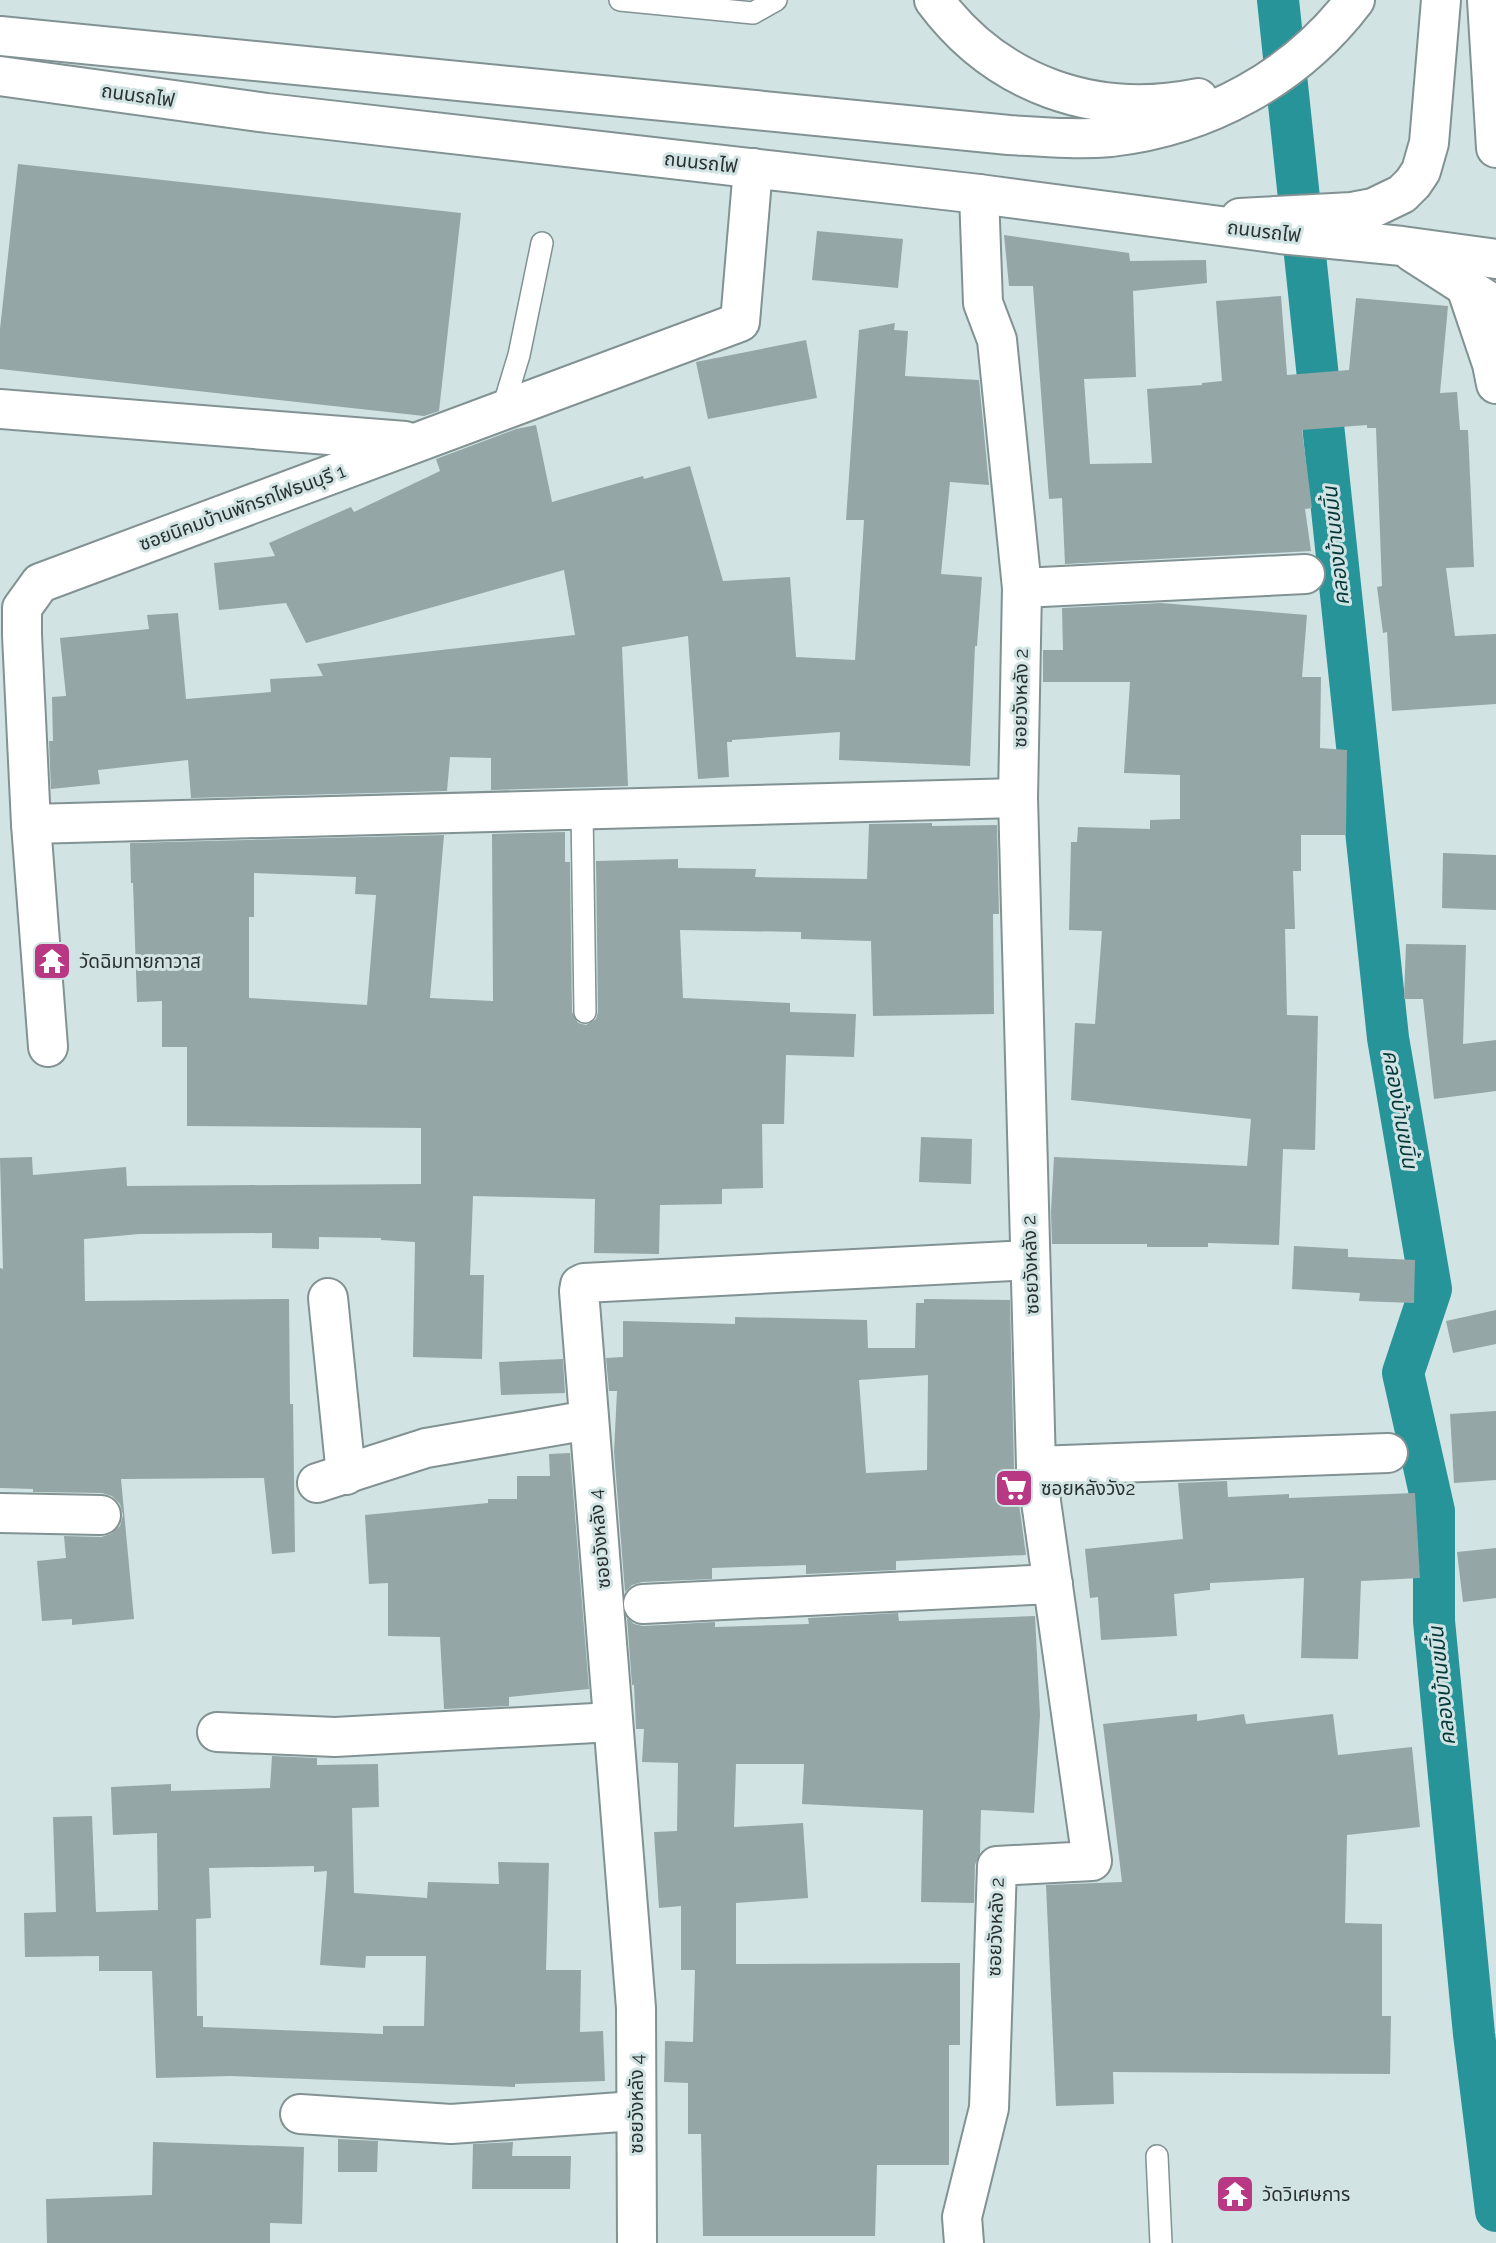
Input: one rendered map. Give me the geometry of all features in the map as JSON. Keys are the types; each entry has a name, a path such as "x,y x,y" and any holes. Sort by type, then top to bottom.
{"street":[{"path":"933,0 961,31 1002,64 1041,86 1101,103 1157,104 1208,96 1256,79 1303,55"},
{"path":"0,36 1009,135 1108,137 1184,122 1216,110 1260,86 1303,55 1355,0"},
{"path":"1352,226 1373,208 1402,194 1421,171 1429,143 1441,0"},
{"path":"1487,0 1496,148"},
{"name":"ถนนรถไฟ","path":"0,76 267,113 979,194 1183,221 1352,226 1402,246 1481,296"},
{"name":"ซอยนิคมบ้านพักรถไฟธนบุรี 1","path":"48,1046 31,824 22,608 40,583 740,322 753,168"},
{"name":"ซอยวังหลัง 2","path":"964,2243 962,2217 989,2108 997,1867 1092,1861 1036,1465 1018,799 1022,588 998,340 983,303 979,194"},
{"name":"ถนนรถไฟ","path":"1402,246 1496,259"},
{"path":"1481,296 1496,384"},
{"path":"0,409 418,442"},
{"path":"1022,588 1305,573"},
{"path":"31,824 1018,799"},
{"name":"ซอยวังหลัง 4","path":"637,2243 636,2008 580,1285 1030,1260"},
{"path":"328,1298 331,1479 426,1448 589,1420"},
{"path":"1036,1465 1388,1453"},
{"path":"0,1513 101,1515"},
{"path":"643,1604 1053,1584"},
{"path":"217,1732 335,1737 613,1722"},
{"path":"300,2114 451,2124 635,2111"}],"lane":[{"path":"620,0 753,13 776,0"},
{"path":"502,411 524,332 542,243"},
{"path":"582,810 585,1012"},
{"path":"1157,2156 1161,2243"}],"building":[{"path":"18,164 461,213 439,411 424,416 0,369 0,329"},
{"path":"817,231 903,239 898,288 812,280"},
{"path":"1004,235 1129,253 1130,261 1206,260 1207,283 1133,291 1136,377 1084,379 1090,464 1152,463 1147,389 1222,381 1216,301 1281,296 1287,375 1349,370 1356,298 1448,306 1440,393 1457,392 1460,430 1468,430 1474,567 1446,568 1455,636 1496,634 1496,704 1392,711 1387,632 1383,633 1377,587 1382,586 1376,428 1367,428 1367,425 1302,430 1312,508 1305,509 1311,551 1065,564 1062,498 1049,499 1033,286 1009,286"},
{"path":"895,323 894,330 908,331 905,376 979,380 989,485 950,482 941,574 982,577 975,646 970,766 839,760 840,732 732,740 727,742 729,777 698,779 688,636 622,647 628,786 491,790 491,758 450,757 447,791 191,798 188,760 98,770 100,784 51,789 49,741 53,741 52,697 66,696 60,638 149,629 147,615 178,613 186,699 271,692 270,679 323,676 317,664 575,635 564,570 306,643 286,603 219,610 214,563 275,556 269,543 351,507 354,512 440,471 436,459 516,429 536,425 552,502 643,476 644,479 690,466 723,581 790,577 796,657 855,660 864,520 846,520 859,330"},
{"path":"806,340 817,398 708,419 696,362"},
{"path":"1161,603 1307,615 1302,677 1321,677 1320,748 1347,750 1346,835 1301,835 1301,871 1293,871 1295,929 1285,929 1287,1015 1318,1016 1315,1150 1283,1149 1279,1245 1208,1243 1208,1247 1147,1247 1147,1244 1052,1244 1054,1157 1247,1166 1251,1119 1071,1100 1075,1023 1095,1024 1102,931 1069,930 1071,842 1077,842 1078,827 1150,829 1150,820 1180,819 1180,775 1124,773 1130,682 1043,682 1043,650 1063,650 1062,608"},
{"path":"869,824 997,825 999,914 993,914 994,1014 873,1016 871,941 801,939 801,932 680,930 683,998 790,1003 790,1012 856,1014 854,1057 786,1055 784,1124 762,1124 763,1188 722,1189 722,1204 660,1205 659,1254 594,1253 595,1199 473,1196 470,1275 484,1275 482,1359 413,1357 415,1242 381,1238 319,1237 319,1249 272,1248 272,1233 139,1234 84,1239 85,1301 289,1299 295,1552 272,1554 264,1478 121,1479 134,1619 72,1625 72,1619 42,1621 37,1561 66,1558 64,1536 101,1537 111,1534 120,1526 123,1515 120,1504 112,1496 102,1493 33,1492 33,1489 0,1488 0,1268 3,1269 0,1158 32,1157 33,1175 126,1167 127,1186 421,1184 421,1128 187,1126 187,1047 162,1047 162,1001 137,1002 130,843 444,835 430,998 493,1001 492,834 565,832 565,862 570,862 572,1012 578,1023 586,1025 596,1019 598,1012 596,861 678,859 678,868 756,869 755,877 867,879","holes":["254,873 356,877 355,894 376,895 367,1005 249,998 249,917 254,917"]},
{"path":"1443,853 1496,855 1496,910 1442,908"},
{"path":"1406,944 1466,945 1463,1044 1496,1040 1496,1091 1434,1099 1423,999 1404,999"},
{"path":"921,1137 972,1139 971,1184 919,1182"},
{"path":"1294,1246 1348,1249 1348,1257 1415,1260 1414,1303 1359,1301 1360,1293 1292,1289"},
{"path":"924,1299 1010,1300 1014,1467 1026,1555 896,1561 896,1570 806,1574 806,1565 712,1568 712,1579 642,1582 632,1585 625,1592 614,1452 617,1391 609,1391 606,1358 623,1357 623,1321 735,1324 735,1317 867,1320 868,1348 915,1348 916,1303 924,1303","holes":["928,1375 927,1470 866,1473 859,1380"]},
{"path":"1496,1310 1496,1344 1453,1353 1446,1321"},
{"path":"563,1359 565,1393 501,1395 499,1362"},
{"path":"1496,1411 1496,1480 1454,1483 1450,1414"},
{"path":"570,1453 589,1689 509,1697 509,1706 444,1709 440,1637 388,1636 388,1583 369,1584 365,1515 488,1503 488,1499 517,1499 517,1476 550,1476 549,1454"},
{"path":"1227,1481 1228,1497 1289,1494 1289,1498 1415,1493 1420,1578 1361,1581 1358,1659 1301,1658 1304,1578 1210,1583 1210,1590 1174,1594 1177,1636 1101,1640 1098,1597 1090,1598 1085,1549 1183,1539 1178,1483"},
{"path":"1496,1548 1496,1598 1463,1602 1457,1552"},
{"path":"898,1613 899,1621 1035,1616 1040,1715 1034,1813 981,1810 980,1853 975,1865 974,1903 921,1902 923,1810 802,1804 804,1764 736,1764 734,1827 803,1823 808,1898 736,1903 736,1964 960,1963 960,2045 949,2045 949,2165 877,2165 875,2236 703,2236 701,2134 688,2134 688,2083 664,2082 665,2041 693,2042 695,1970 681,1970 681,1906 659,1908 654,1832 677,1831 678,1763 642,1762 644,1729 636,1729 627,1618 634,1624 643,1626 715,1622 715,1627 809,1624 808,1618"},
{"path":"1197,1714 1197,1721 1244,1714 1246,1724 1333,1714 1338,1755 1412,1747 1420,1827 1347,1835 1345,1923 1382,1924 1382,2016 1391,2016 1390,2074 1113,2072 1114,2104 1056,2106 1046,1885 1122,1882 1103,1724"},
{"path":"272,1756 317,1758 317,1765 378,1764 379,1807 352,1808 354,1893 427,1898 428,1882 499,1884 498,1862 549,1863 546,1970 581,1970 580,2032 603,2031 605,2081 515,2084 515,2087 231,2076 156,2078 152,1971 99,1971 99,1956 25,1957 24,1913 56,1912 53,1817 92,1816 96,1912 158,1910 157,1833 113,1835 111,1787 171,1784 171,1791 270,1788","holes":["314,1866 314,1872 327,1871 320,1965 365,1968 366,1956 426,1956 424,2026 383,2026 383,2034 203,2027 203,2016 197,2016 196,1919 211,1918 209,1868"]},
{"path":"338,2139 378,2141 377,2172 338,2172"},
{"path":"153,2142 304,2147 302,2224 270,2223 270,2243 47,2243 46,2199 152,2195"},
{"path":"513,2142 512,2156 571,2156 570,2189 472,2189 473,2144"}],"waterway":[{"name":"คลองบ้านขมิ้น","path":"1278,0 1388,1038 1431,1289 1403,1373 1434,1511 1434,1621 1474,2034 1496,2211"}],"place":[{"name":"วัดฉิมทายกาวาส","path":"52,961"},
{"name":"ซอยหลังวัง2","path":"1014,1488"},
{"name":"วัดวิเศษการ","path":"1235,2194"}]}
